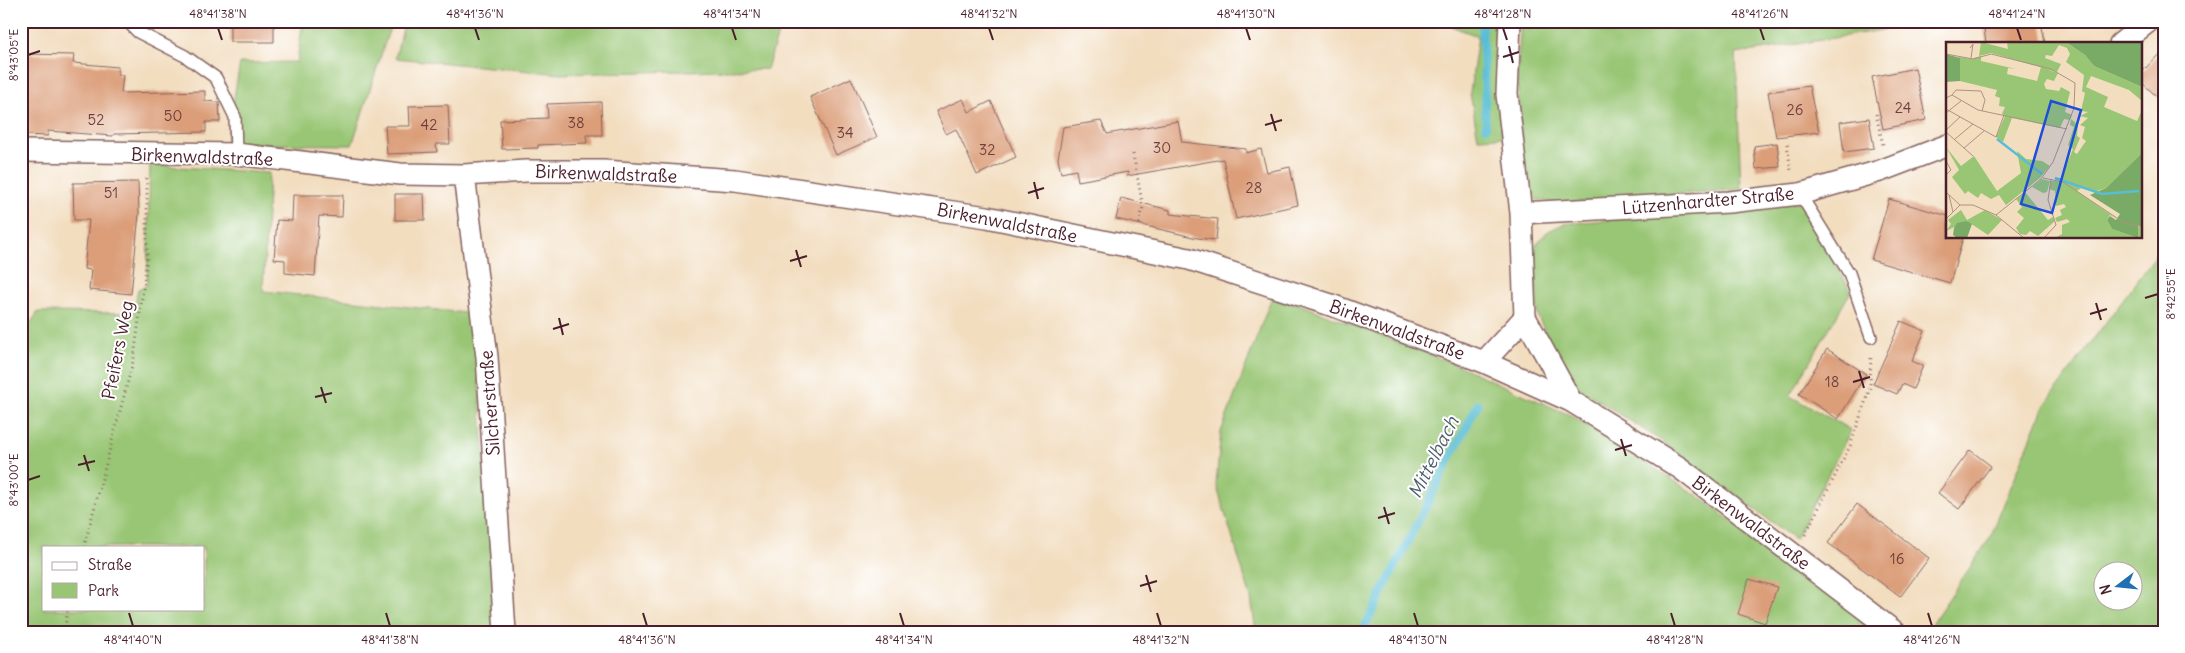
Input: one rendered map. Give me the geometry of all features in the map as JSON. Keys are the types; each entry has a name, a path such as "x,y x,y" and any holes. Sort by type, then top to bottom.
{"street":[{"path":"1510,21 1506,94 1521,213 1525,317 1571,401"},
{"path":"2123,42 2149,21"},
{"name":"Lützenhardter Straße","path":"1521,213 1729,202 1800,194 1888,168 1946,146"},
{"name":"Birkenwaldstraße","path":"21,151 236,154 400,174 464,175 526,171 603,171 735,180 987,217 1189,259 1334,306 1484,362 1571,401 1680,468 1895,632"},
{"name":"Silcherstraße","path":"464,175 487,357 505,632"},
{"path":"1484,362 1525,317"}],"lane":[{"path":"127,21 138,32 185,56 216,78 235,117 236,154"},
{"path":"1800,194 1849,273 1872,337"}],"path":[{"path":"1876,114 1888,168"},
{"name":"Pfeifers Weg","path":"84,546 134,358 147,259 147,154"},
{"path":"1133,154 1143,208 1135,248"},
{"path":"1795,556 1851,444 1870,388 1872,337"},
{"path":"64,632 68,610"}],"green space":[{"path":"303,21 392,21 352,145 226,144 240,63 297,62"},
{"path":"405,21 782,21 767,69 561,74 395,58"},
{"path":"1425,21 1503,21 1502,137 1478,138 1470,93 1478,36 1445,24"},
{"path":"1521,21 1937,21 1736,54 1741,189 1557,204 1536,199 1525,181 1517,78"},
{"path":"150,165 269,173 263,291 474,314 497,632 21,632 21,338 38,312 134,313 138,289 147,285"},
{"path":"1800,202 1851,291 1790,396 1851,430 1795,539 1663,442 1570,382 1538,317 1533,249 1547,232 1563,224"},
{"path":"2164,244 2164,632 1926,632 1990,538 2044,406"},
{"path":"1273,294 1459,366 1572,416 1698,496 1878,632 1256,632 1251,598 1216,484 1221,432"}],"building":[{"path":"230,21 274,21 274,42 230,42"},
{"path":"1983,21 2041,21 2045,42 1986,42"},
{"path":"2164,49 2164,103 2142,83 2142,72"},
{"path":"24,54 74,55 73,63 118,67 118,75 123,75 121,93 205,91 205,101 219,102 220,122 206,122 206,132 114,134 113,136 48,131 48,136 21,135 21,80"},
{"path":"1915,68 1926,120 1883,129 1872,77"},
{"path":"851,78 877,137 836,155 810,97"},
{"path":"1809,86 1819,132 1776,137 1768,92"},
{"path":"963,99 969,112 991,101 1016,157 977,175 956,129 946,134 936,111"},
{"path":"601,102 602,135 586,135 587,143 538,145 538,148 502,149 500,120 548,118 547,104"},
{"path":"448,105 450,144 436,144 437,152 387,154 385,126 410,126 409,106"},
{"path":"1869,118 1874,148 1844,152 1840,122"},
{"path":"1101,121 1107,134 1178,121 1182,142 1246,149 1246,153 1261,149 1267,172 1290,167 1298,205 1236,219 1223,159 1127,176 1128,172 1078,181 1076,170 1061,173 1058,159 1063,127"},
{"path":"1777,143 1780,167 1756,169 1754,146"},
{"path":"138,182 139,214 131,294 89,290 91,270 84,269 89,220 74,220 73,183"},
{"path":"395,194 424,194 425,220 395,220"},
{"path":"293,195 343,195 342,217 319,216 315,276 285,273 285,260 274,259 277,220 292,221"},
{"path":"1121,198 1170,210 1170,214 1218,219 1216,240 1197,238 1116,219"},
{"path":"1889,199 1946,215 1946,239 1963,239 1950,283 1871,260"},
{"path":"1901,321 1925,331 1912,361 1923,366 1913,389 1902,384 1897,394 1873,384"},
{"path":"1827,349 1866,374 1838,419 1799,394"},
{"path":"1970,450 1991,466 1959,509 1938,493"},
{"path":"1857,504 1929,558 1900,597 1828,543"},
{"path":"1749,579 1777,587 1765,623 1738,614"}],"waterway":[{"name":"Mittelbach","path":"1482,21 1486,127"},
{"name":"Mittelbach","path":"1362,632 1478,404"}]}
